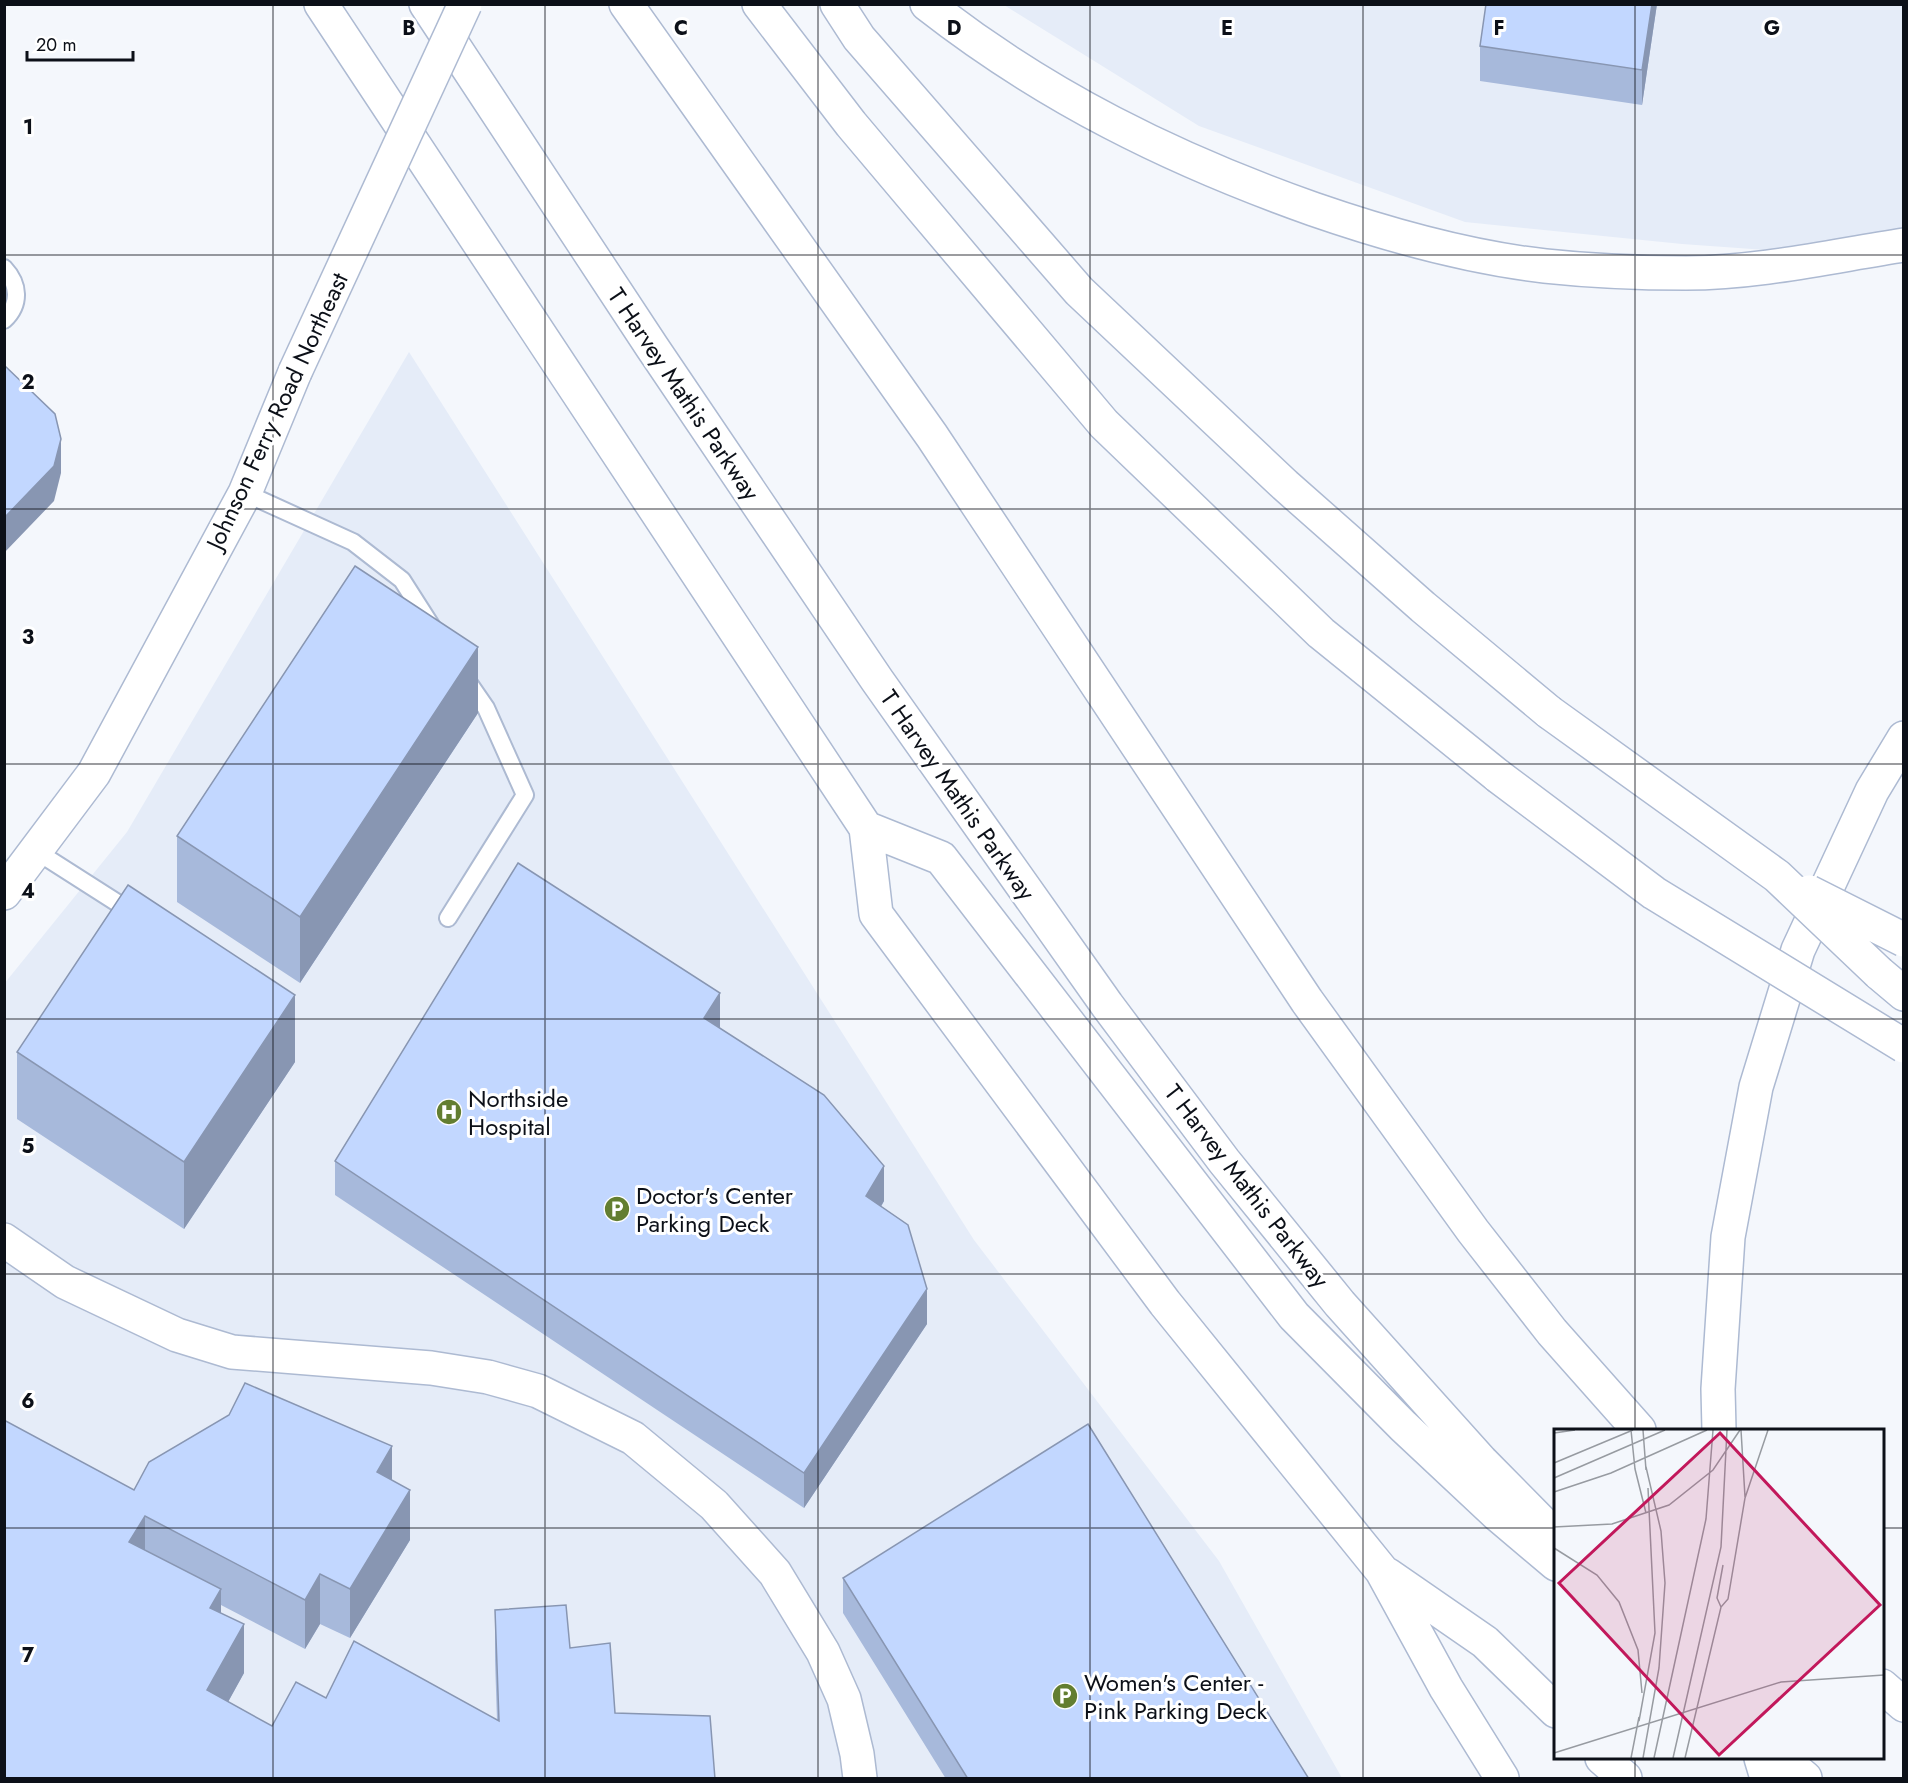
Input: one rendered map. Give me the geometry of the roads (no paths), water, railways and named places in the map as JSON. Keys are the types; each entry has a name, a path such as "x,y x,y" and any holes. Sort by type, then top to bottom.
{"main road":[{"path":"321,4 866,828 876,914 1165,1303 1382,1571 1446,1688 1502,1779"},
{"name":"T Harvey Mathis Parkway","path":"426,4 652,347 877,680 1114,1014 1224,1161 1340,1304 1481,1461 1554,1535"},
{"name":"Johnson Ferry Road Northeast","path":"4,893 94,772 245,493 295,372 465,4"},
{"path":"626,4 932,436 1307,1001 1473,1231 1552,1332 1637,1429"},
{"path":"759,4 851,124 1104,424 1321,633 1498,776 1654,893 1904,1046"},
{"path":"837,4 859,38 1079,291 1285,485 1423,607 1549,712 1777,876 1904,994"},
{"path":"927,4 1008,62 1069,101 1146,141 1228,178 1372,230 1461,251 1544,266 1688,273 1740,270 1904,245"},
{"path":"1719,1429 1718,1389 1728,1237 1756,1087 1798,950 1872,791 1904,738"},
{"path":"866,828 941,858 1294,1316 1403,1426 1498,1515 1554,1562"},
{"path":"1777,876 1904,940"},
{"path":"4,1240 65,1282 177,1335 232,1352 431,1368 488,1377 538,1391 633,1438 714,1505 774,1573 823,1652 844,1699 857,1754 860,1779"},
{"path":"1382,1571 1485,1642 1554,1709"},
{"path":"1884,1688 1904,1706"},
{"path":"1603,1759 1625,1779"},
{"path":"1761,1759 1767,1779"},
{"path":"1782,1759 1805,1779"}],"lane":[{"path":"4,268 12,276 16,288 16,302 11,314 4,320"},
{"path":"245,493 353,542 402,580 441,639"},
{"path":"448,918 525,795 486,708 460,669"},
{"path":"36,851 130,911"}],"place":[{"name":"Northside Hospital","path":"449,1112"},
{"name":"Doctor's Center Parking Deck","path":"617,1209"},
{"name":"Women's Center - Pink Parking Deck","path":"1065,1696"}]}
